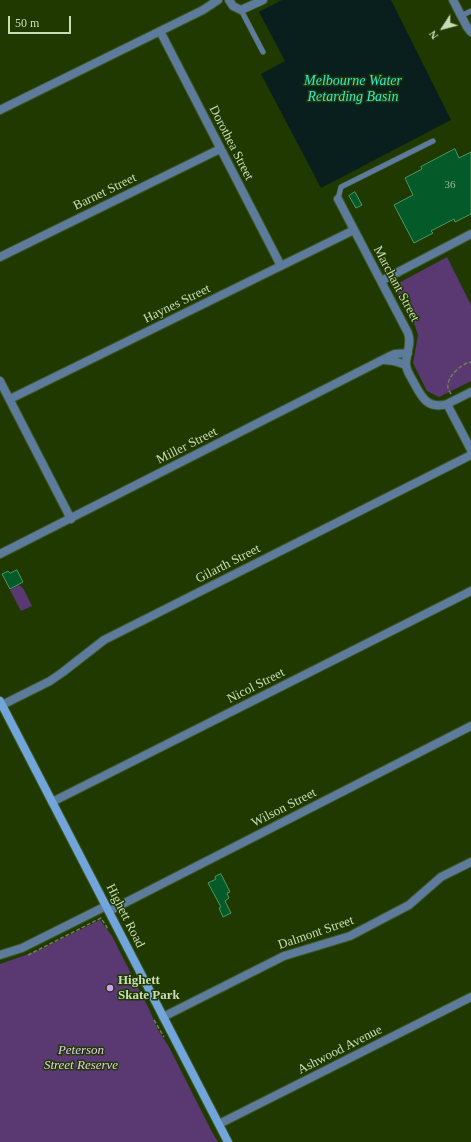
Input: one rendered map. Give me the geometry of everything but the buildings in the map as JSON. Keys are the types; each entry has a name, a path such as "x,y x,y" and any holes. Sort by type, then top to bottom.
{"street":[{"path":"203,10 218,0"},
{"path":"0,110 203,10 229,0 239,10 263,0"},
{"path":"453,0 471,32"},
{"name":"Dorothea Street","path":"160,31 281,266"},
{"name":"Barnet Street","path":"0,257 220,149"},
{"name":"Marchant Street","path":"338,199 408,333 410,343 406,365"},
{"name":"Haynes Street","path":"10,399 354,230"},
{"path":"381,281 471,234"},
{"name":"Miller Street","path":"0,554 395,354 408,353"},
{"path":"384,360 406,365 407,371 421,396 434,406 442,406 471,392"},
{"path":"0,381 71,518"},
{"path":"447,404 471,450"},
{"name":"Gilarth Street","path":"1,703 54,678 104,640 471,454"},
{"name":"Nicol Street","path":"52,802 471,592"},
{"name":"Highett Road","path":"1,703 228,1142"},
{"name":"Wilson Street","path":"0,955 22,948 107,908 471,726"},
{"name":"Dalmont Street","path":"164,1017 284,956 350,936 409,905 441,877 471,862"},
{"name":"Ashwood Avenue","path":"219,1124 471,997"}],"lane":[{"path":"239,10 263,52"},
{"path":"461,16 471,11"},
{"path":"338,199 342,187 433,140"}],"path":[{"path":"455,400 448,388 450,379 464,364 471,362"}],"green space":[{"path":"447,257 471,305 471,381 439,397 427,391 413,363 418,335 415,326 395,289 397,284"},
{"path":"19,585 23,588 32,606 21,611 10,590"},
{"name":"Peterson Street Reserve","path":"100,920 112,936 158,1030 169,1047 218,1142 0,1142 0,964 37,951"}],"water":[{"name":"Melbourne Water Retarding Basin","path":"282,0 391,0 451,120 321,188 261,74 285,61 259,12"}],"place":[{"name":"Highett Skate Park","path":"110,988"}]}
